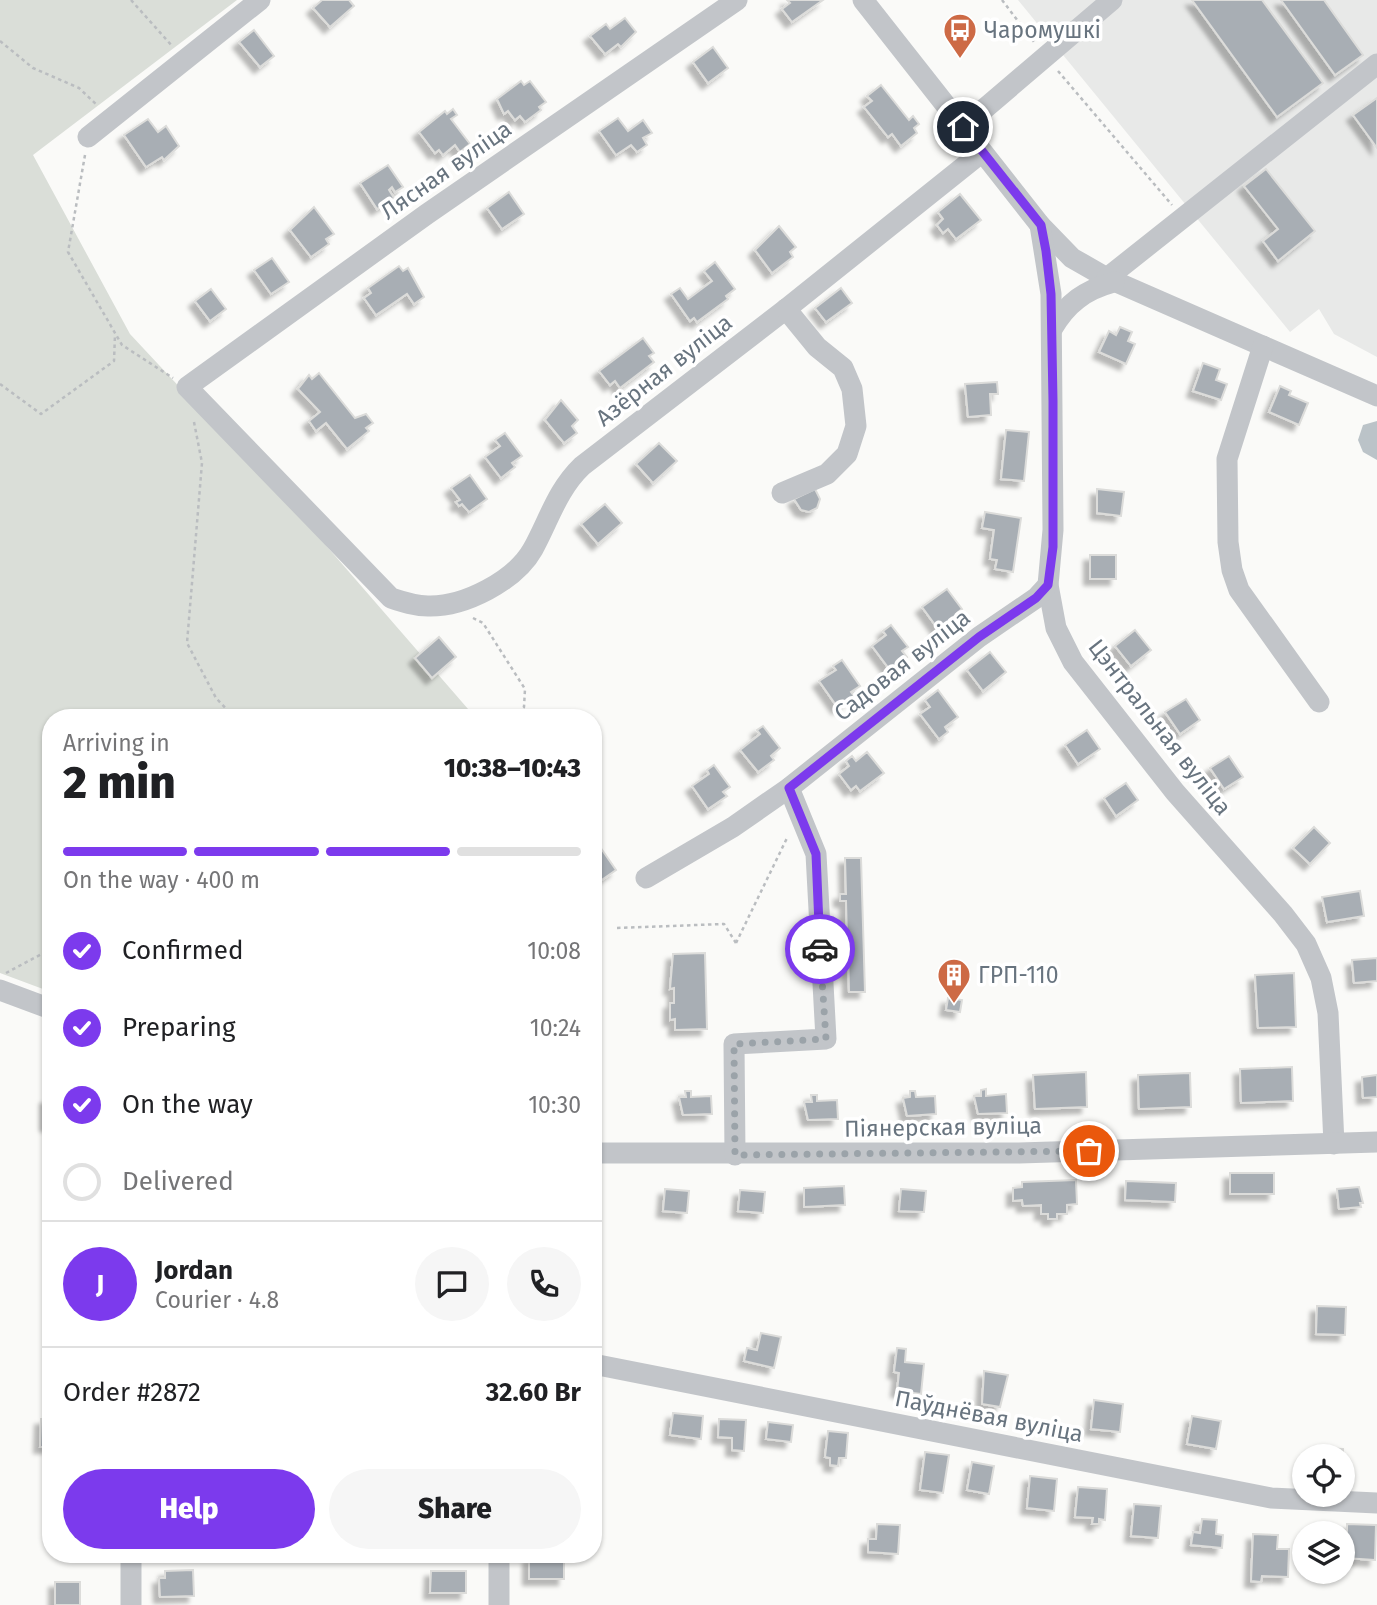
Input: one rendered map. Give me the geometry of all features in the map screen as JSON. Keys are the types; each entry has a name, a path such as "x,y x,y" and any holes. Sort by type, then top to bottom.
{"street":[{"path":"88,138 260,0"},
{"name":"Лясная вуліца","path":"187,387 427,214 737,0"},
{"name":"Цэнтральная вуліца","path":"863,0 981,153 1072,258 1110,280 1377,396"},
{"path":"963,127 1112,0"},
{"path":"1052,329 1065,310 1081,295 1110,280 1183,218 1377,64"},
{"name":"Азёрная вуліца","path":"187,387 391,598 430,607 462,600 499,582 532,552 561,492 582,466 786,309 981,153"},
{"name":"Цэнтральная вуліца","path":"1041,225 1050,274 1053,547 1048,585 1056,628 1073,662 1175,792 1296,929 1315,961 1328,1013 1334,1144"},
{"path":"782,493 827,474 847,454 856,426 852,388 843,368 811,341 786,309"},
{"path":"1263,346 1227,459 1232,570 1239,590 1319,702"},
{"name":"Садовая вуліца","path":"646,878 733,827 794,797 979,637 1036,598 1048,585"},
{"path":"735,1155 734,1044 826,1039 818,871 812,842 794,797"},
{"path":"0,990 42,1006"},
{"name":"Піянерская вуліца","path":"602,1153 1018,1153 1377,1142"},
{"name":"Паўднёвая вуліца","path":"602,1366 1271,1498 1377,1503"},
{"path":"131,1563 131,1605"},
{"path":"499,1563 499,1605"}],"path":[{"path":"131,0 183,61"},
{"path":"1002,0 1046,57 1183,218"},
{"path":"0,41 33,68 79,89 111,117"},
{"path":"88,138 68,252 122,345 187,387 202,463 187,643 216,698 226,709"},
{"path":"0,384 41,414 114,361 115,331"},
{"path":"462,600 467,615 483,623 525,689 522,709"},
{"path":"617,928 724,924 736,943 790,832 794,797"},
{"path":"0,977 42,954"}],"shaded area":[{"path":"0,0 237,0 33,155 130,334 310,527 468,709 42,709 42,989 0,973"},
{"path":"1018,0 1377,0 1377,357 1334,334 1319,309 1290,332"},
{"path":"1377,421 1377,460 1363,452 1358,440 1363,425"}],"building":[{"path":"322,0 349,0 354,6 330,27 313,8"},
{"path":"787,0 823,0 792,22 782,9 790,3"},
{"path":"1192,0 1262,0 1323,83 1277,117"},
{"path":"1281,0 1324,0 1363,55 1335,75"},
{"path":"625,18 636,32 621,47 618,44 605,54 590,36 606,24 610,29"},
{"path":"254,30 274,56 260,67 239,42"},
{"path":"713,47 728,68 708,83 693,62"},
{"path":"521,81 524,85 530,81 546,102 539,107 541,110 525,122 520,116 515,120 508,111 504,114 497,99"},
{"path":"881,85 909,120 913,116 919,124 914,128 917,133 901,146 892,134 888,137 864,107 872,101 867,96"},
{"path":"1377,98 1377,148 1353,115"},
{"path":"453,109 457,115 451,119 470,144 460,152 455,145 443,155 439,150 435,153 419,132 445,111 447,114"},
{"path":"618,118 628,131 643,120 652,133 643,138 647,145 637,152 631,145 616,155 599,131"},
{"path":"148,119 158,132 166,126 179,146 164,160 162,157 146,167 124,135"},
{"path":"388,165 403,187 395,192 392,187 389,190 394,198 377,209 360,183"},
{"path":"1266,169 1315,231 1278,261 1263,241 1278,229 1244,186"},
{"path":"509,192 524,214 502,229 487,208"},
{"path":"960,194 981,220 956,239 948,229 943,233 937,225 943,219 938,212"},
{"path":"314,207 334,234 326,239 329,244 311,257 290,230"},
{"path":"779,226 796,247 790,252 793,257 772,273 755,250"},
{"path":"272,258 289,282 271,294 254,270"},
{"path":"715,262 735,289 726,296 728,299 697,322 694,318 690,321 671,294 680,288 688,299 712,281 704,271"},
{"path":"399,266 403,271 408,268 424,297 414,304 407,294 376,315 364,298 371,293 368,288"},
{"path":"841,288 852,303 826,322 815,308"},
{"path":"211,289 226,309 210,321 195,301"},
{"path":"1120,327 1132,332 1128,341 1135,344 1126,364 1099,352 1109,331 1116,335"},
{"path":"643,338 654,353 649,356 654,362 620,388 615,381 610,385 599,371"},
{"path":"1203,363 1220,369 1216,380 1227,384 1221,400 1193,391"},
{"path":"319,373 355,418 366,414 373,423 366,428 369,431 347,449 326,423 316,431 309,421 320,412 298,389 309,375 312,379"},
{"path":"997,382 998,394 990,394 991,415 968,417 965,384"},
{"path":"1280,386 1291,391 1289,395 1308,403 1299,425 1269,412"},
{"path":"561,400 578,420 572,426 577,433 564,443 545,420"},
{"path":"1006,430 1029,432 1024,481 1001,479"},
{"path":"505,433 522,456 512,463 515,467 501,478 485,457 500,446 495,440"},
{"path":"659,443 677,461 653,483 636,464"},
{"path":"470,475 487,499 469,512 456,502 460,500 451,488"},
{"path":"815,489 820,499 817,508 809,512 801,510 794,499"},
{"path":"1097,489 1124,492 1121,516 1097,513"},
{"path":"605,504 622,523 598,544 581,524"},
{"path":"985,512 1021,518 1013,572 995,569 997,560 990,559 994,530 982,528"},
{"path":"1090,555 1116,555 1116,579 1090,579"},
{"path":"947,589 962,609 956,614 960,619 941,633 922,607"},
{"path":"891,625 908,647 902,651 907,657 890,670 872,646 886,635 883,631"},
{"path":"1135,630 1151,650 1131,666 1115,646"},
{"path":"439,637 456,657 432,678 415,658"},
{"path":"990,652 1006,672 983,691 967,670"},
{"path":"842,660 860,686 851,692 854,696 838,708 819,681 836,670 833,666"},
{"path":"938,690 958,717 945,727 948,732 939,739 920,714 930,707 925,700"},
{"path":"1186,699 1200,720 1180,734 1165,712"},
{"path":"763,726 780,748 771,756 774,760 758,772 740,750 760,734 757,730"},
{"path":"1087,730 1100,749 1078,764 1065,745"},
{"path":"867,752 884,773 860,791 856,786 851,790 839,774 849,766 846,761 852,756 856,761"},
{"path":"1229,756 1243,777 1224,789 1210,768"},
{"path":"714,765 730,787 723,792 727,796 708,809 692,786 709,774 707,770"},
{"path":"1126,783 1138,800 1116,816 1104,798"},
{"path":"1314,827 1330,843 1310,864 1293,848"},
{"path":"602,850 616,870 602,880"},
{"path":"845,858 861,858 865,992 849,992 848,945 843,945 843,939 847,939 846,901 840,901 840,894 846,894"},
{"path":"1360,891 1364,916 1327,922 1322,897"},
{"path":"705,953 707,1029 675,1030 675,1019 670,1020 670,1003 674,1003 674,988 670,989 673,954"},
{"path":"1377,958 1377,981 1354,983 1352,960"},
{"path":"1294,973 1296,1027 1258,1028 1255,975"},
{"name":"ГРП-110","path":"948,998 962,1000 960,1012 946,1010"},
{"path":"1292,1067 1293,1101 1241,1103 1240,1069"},
{"path":"1086,1072 1087,1107 1035,1109 1033,1075"},
{"path":"1190,1073 1191,1107 1139,1109 1138,1075"},
{"path":"1377,1075 1377,1097 1363,1098 1362,1077"},
{"path":"986,1089 986,1096 1006,1094 1007,1113 978,1114 974,1096 981,1096 981,1090"},
{"path":"685,1091 691,1091 691,1097 711,1096 712,1114 683,1115 679,1097 686,1097"},
{"path":"910,1091 915,1091 916,1097 935,1096 936,1114 907,1116 903,1098 910,1097"},
{"path":"811,1095 817,1095 817,1101 837,1100 838,1119 808,1120 804,1102 812,1102"},
{"path":"1230,1173 1274,1173 1274,1194 1230,1194"},
{"path":"1076,1180 1077,1204 1067,1205 1067,1214 1057,1214 1057,1219 1048,1219 1048,1214 1041,1214 1041,1205 1023,1206 1022,1200 1013,1201 1013,1188 1022,1187 1022,1182"},
{"path":"1126,1181 1176,1183 1175,1202 1125,1200"},
{"path":"844,1186 845,1205 804,1207 804,1188"},
{"path":"1359,1187 1363,1203 1360,1203 1361,1207 1339,1209 1337,1189"},
{"path":"665,1189 689,1191 687,1213 663,1211"},
{"path":"901,1189 926,1191 924,1212 899,1211"},
{"path":"740,1190 765,1192 763,1213 738,1211"},
{"path":"1317,1306 1346,1307 1345,1335 1316,1334"},
{"path":"761,1333 781,1337 774,1368 744,1361 747,1348 757,1350"},
{"path":"897,1348 906,1349 905,1362 924,1364 921,1394 897,1391 899,1373 894,1372"},
{"path":"984,1371 1008,1375 1000,1407 982,1404"},
{"path":"1094,1400 1123,1404 1120,1432 1091,1429"},
{"path":"673,1413 703,1416 701,1439 670,1435"},
{"path":"1192,1416 1221,1421 1216,1449 1187,1444"},
{"path":"41,1419 42,1419 42,1447"},
{"path":"719,1419 746,1420 744,1451 732,1450 732,1438 718,1437"},
{"path":"768,1422 793,1425 791,1442 766,1439"},
{"path":"828,1431 848,1433 846,1458 839,1458 838,1466 830,1465 830,1458 825,1457"},
{"path":"925,1452 949,1455 943,1493 920,1490"},
{"path":"972,1462 994,1466 989,1494 967,1490"},
{"path":"1030,1476 1057,1479 1054,1511 1027,1508"},
{"path":"1078,1487 1107,1489 1105,1520 1099,1519 1099,1524 1092,1524 1093,1518 1075,1517"},
{"path":"1134,1504 1161,1506 1158,1538 1131,1536"},
{"path":"1202,1519 1217,1520 1216,1534 1223,1535 1222,1548 1191,1545 1193,1532 1200,1533"},
{"path":"877,1524 900,1525 898,1554 868,1552 868,1539 876,1539"},
{"path":"1355,1524 1376,1525 1375,1560 1355,1559"},
{"path":"1253,1534 1278,1535 1277,1549 1289,1549 1288,1577 1262,1576 1261,1582 1251,1581"},
{"path":"529,1563 564,1563 564,1579 529,1579"},
{"path":"193,1570 194,1596 160,1597 159,1578 165,1578 165,1571"},
{"path":"431,1571 466,1571 466,1593 430,1593"},
{"path":"55,1582 80,1582 80,1605 55,1605"}],"way so far":[{"path":"820,949 826,1039 734,1044 735,1155 1089,1151"}],"place":[{"name":"Чаромушкі","path":"960,60"},
{"name":"ГРП-110","path":"954,1005"}],"route":[{"path":"820,949 816,854 807,826 789,788 979,637 1036,598 1048,585 1052,565 1051,294 1041,225 981,153 963,127"}]}
